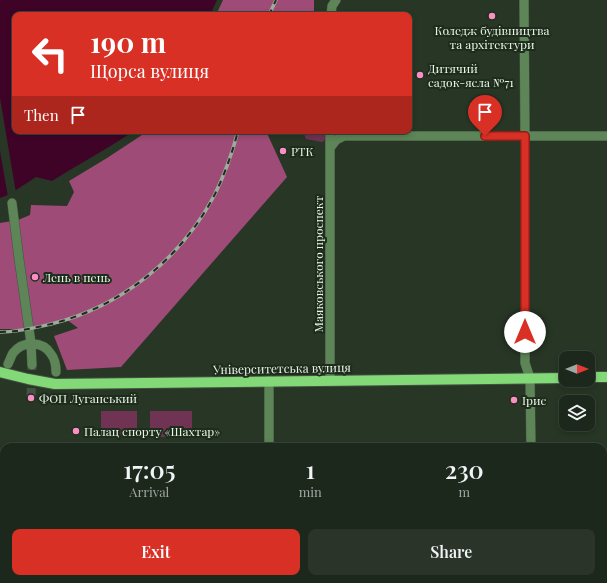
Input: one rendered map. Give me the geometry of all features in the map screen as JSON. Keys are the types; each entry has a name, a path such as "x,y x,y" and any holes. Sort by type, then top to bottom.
{"main road":[{"name":"Університетська вулиця","path":"0,372 55,384 559,378"},
{"path":"595,377 607,377"}],"street":[{"path":"331,12 332,6 336,0"},
{"path":"524,0 525,363 530,378 531,443"},
{"name":"Маяковського проспект","path":"330,134 330,381"},
{"path":"336,134 344,136 607,136"},
{"path":"330,148 336,140 344,136"},
{"path":"12,203 31,343 32,365"},
{"path":"8,364 13,353 25,344 40,344 51,354 54,360 56,372"},
{"path":"269,381 269,443"}],"shaded area":[{"path":"0,0 217,0 211,12 12,12 12,134 129,134 52,181 36,177 10,194 0,198"},
{"path":"223,0 314,0 314,12 217,12"},
{"path":"143,134 267,134 287,177 121,367 67,370 54,336 78,328 66,319 24,329 0,329 0,223 18,220 30,215 31,205 67,206 74,192 69,181"},
{"path":"304,134 325,134 325,139 322,142 306,139"},
{"path":"101,411 137,411 137,436 101,436"},
{"path":"150,411 192,411 192,437 150,437"}],"pier":[{"path":"0,98 16,193 8,197 0,151"}],"tunnel":[{"path":"31,397 32,365"}],"railway":[{"path":"270,12 276,0"},
{"path":"0,332 32,328 76,316 101,306 146,278 184,241 200,219 221,181 237,134"}],"place":[{"name":"Коледж будівництва та архітектури","path":"492,16"},
{"name":"Дитячий садок-ясла №71","path":"420,75"},
{"name":"РТК","path":"283,151"},
{"name":"Лень в пень","path":"35,277"},
{"name":"ФОП Луганський","path":"31,398"},
{"name":"Ірис","path":"514,400"},
{"name":"Палац спорту «Шахтар»","path":"76,431"}],"route":[{"path":"485,136 525,136 525,332"}]}
